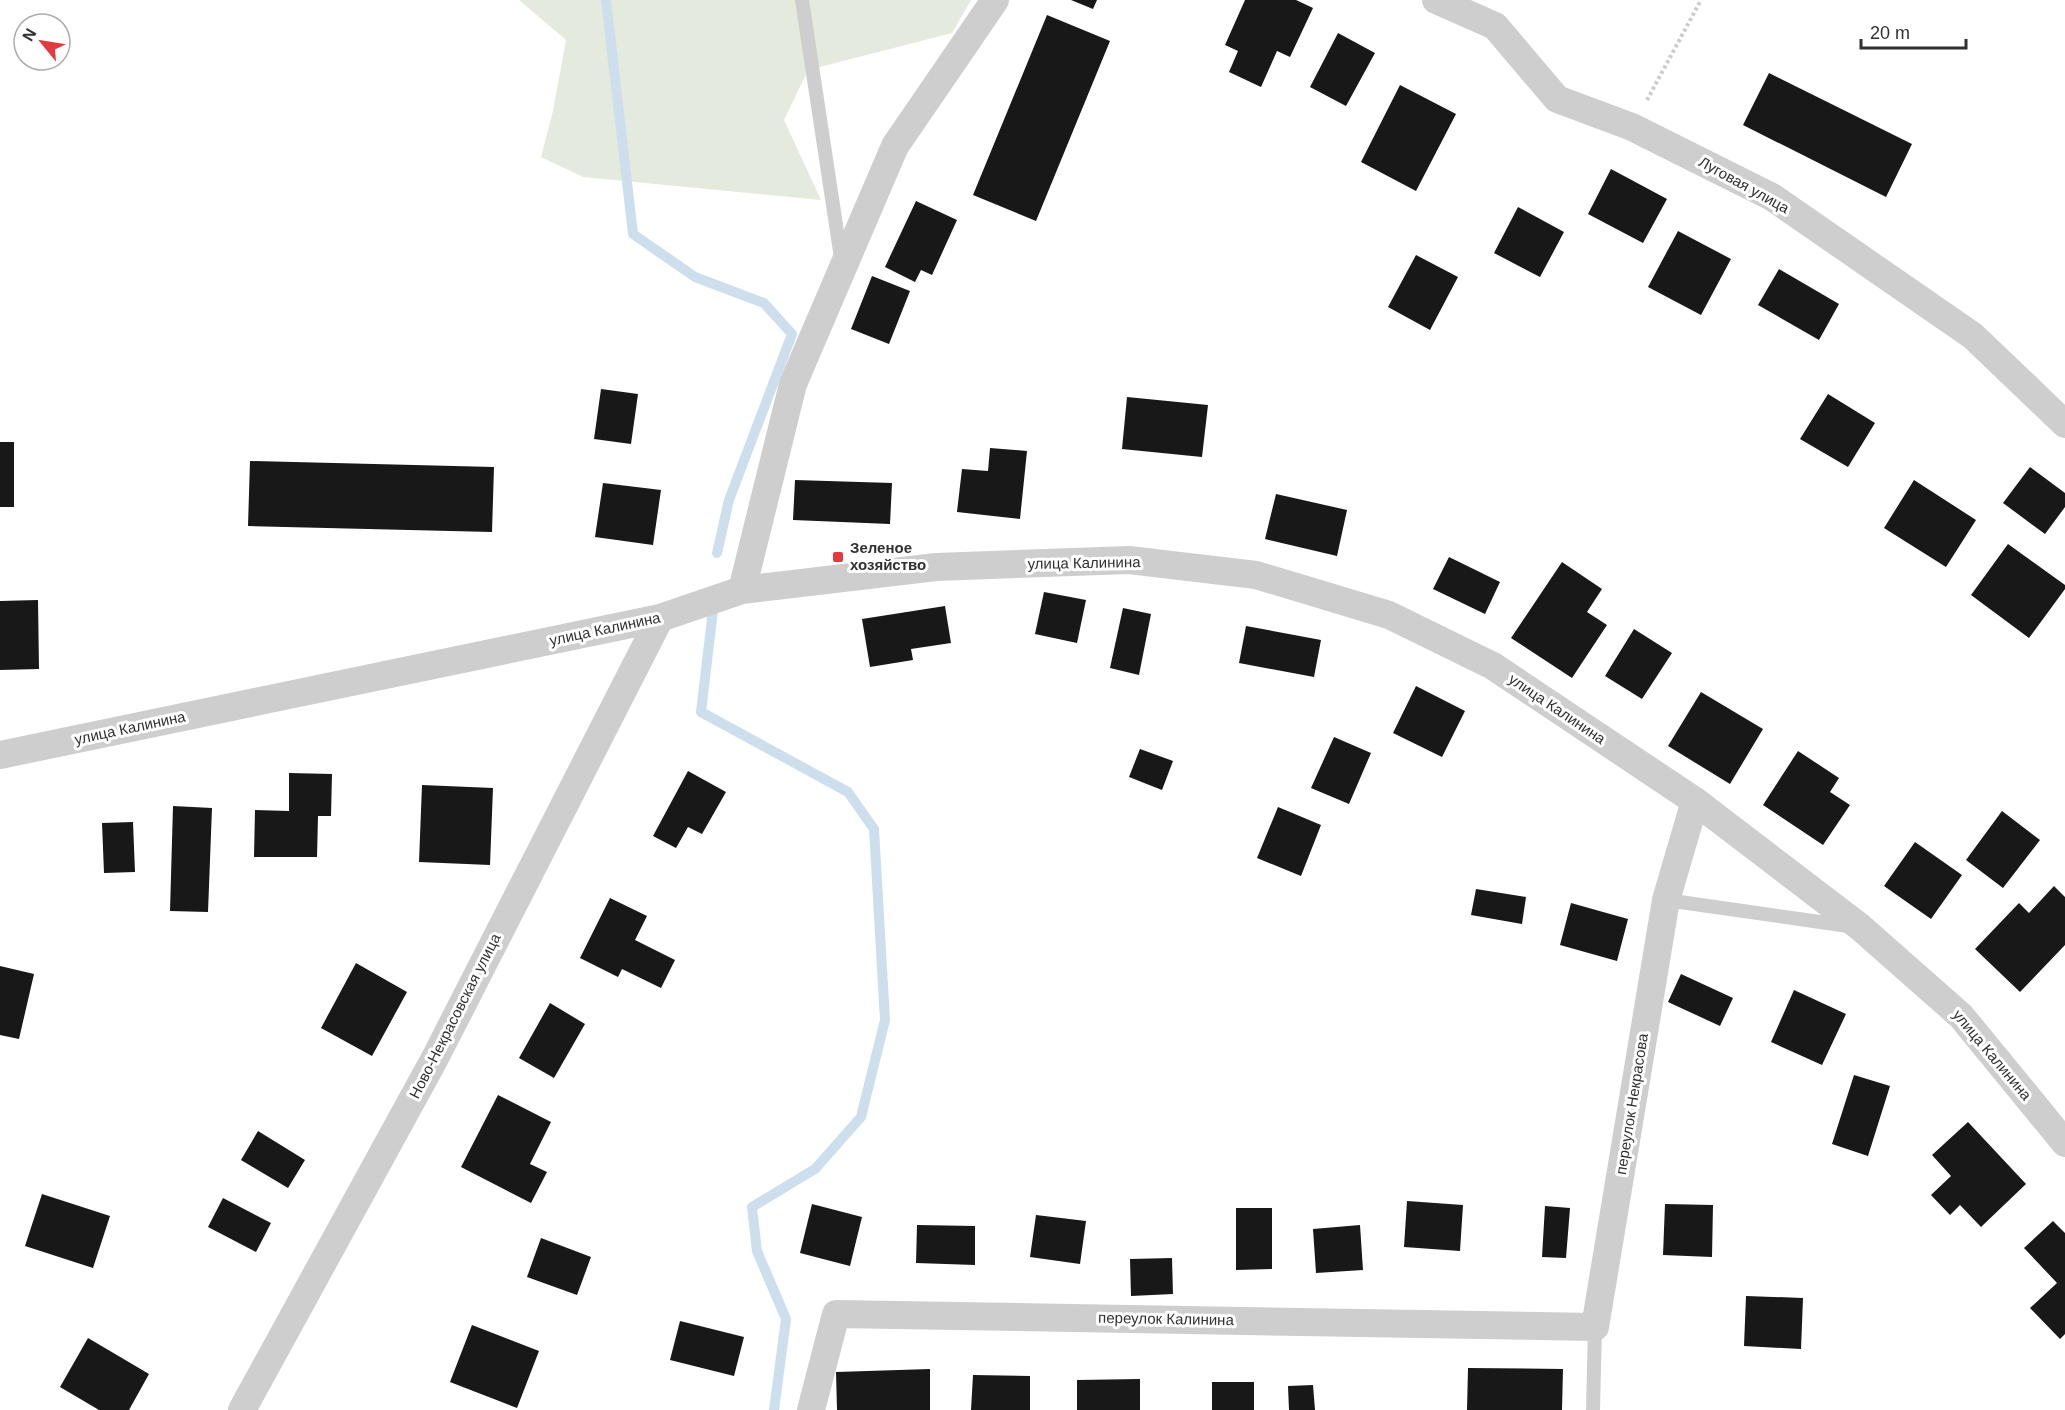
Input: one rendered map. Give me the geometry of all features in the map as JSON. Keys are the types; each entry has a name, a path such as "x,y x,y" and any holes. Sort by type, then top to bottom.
{"street":[{"path":"742,590 794,384 895,146 995,0"},
{"name":"Луговая улица","path":"1436,0 1495,26 1557,99 1632,127 1772,197 1973,336 2065,424"},
{"name":"улица Калинина","path":"0,755 660,618 742,590 936,567 1129,560 1256,575 1389,615 1493,666 1695,801 1860,927 1961,1016 2065,1143"},
{"name":"Ново-Некрасовская улица","path":"242,1410 435,1058 660,618"},
{"name":"переулок Некрасова","path":"1595,1327 1665,900 1695,801"},
{"name":"переулок Калинина","path":"811,1410 836,1314 1595,1327"}],"lane":[{"path":"802,0 843,269"},
{"path":"1665,900 1860,927"},
{"name":"переулок Некрасова","path":"1593,1410 1595,1327"}],"path":[{"path":"1632,127 1701,0"}],"shaded area":[{"path":"519,0 971,0 952,33 808,70 784,120 821,200 583,177 541,157 553,111 566,40"}],"building":[{"path":"1071,0 1097,0 1093,9"},
{"path":"1245,0 1296,0 1313,8 1290,57 1277,51 1261,87 1229,72 1238,51 1225,45"},
{"path":"1047,15 1110,41 1036,221 973,195"},
{"path":"1338,33 1375,53 1346,106 1310,87"},
{"path":"1769,73 1912,144 1886,197 1743,125"},
{"path":"1400,85 1456,114 1416,191 1361,162"},
{"path":"1611,169 1667,199 1643,243 1588,214"},
{"path":"916,201 957,220 932,275 921,270 915,282 885,267"},
{"path":"1518,207 1564,232 1540,277 1494,253"},
{"path":"1678,231 1731,259 1701,315 1648,287"},
{"path":"1416,255 1458,277 1430,330 1388,307"},
{"path":"1779,269 1839,304 1819,340 1758,305"},
{"path":"872,276 910,291 889,344 851,329"},
{"path":"601,389 638,394 631,444 594,439"},
{"path":"1828,394 1875,423 1848,467 1800,439"},
{"path":"1127,397 1208,405 1202,457 1122,449"},
{"path":"0,442 14,442 14,507 0,507"},
{"path":"990,448 1027,451 1020,519 957,512 962,469 988,471"},
{"path":"250,461 494,467 492,532 248,526"},
{"path":"2030,467 2065,493 2065,507 2045,534 2003,503"},
{"path":"795,480 892,483 890,524 793,520"},
{"path":"1914,480 1976,520 1946,567 1884,528"},
{"path":"603,483 661,490 653,545 595,537"},
{"path":"1276,494 1347,510 1337,556 1265,539"},
{"path":"2008,544 2065,585 2065,589 2029,638 1971,595"},
{"path":"1449,557 1500,582 1485,614 1433,589"},
{"path":"1562,562 1602,589 1587,612 1607,625 1572,678 1511,638"},
{"path":"1044,592 1086,600 1077,643 1035,634"},
{"path":"38,600 39,669 0,670 0,601"},
{"path":"945,606 951,643 911,649 913,660 870,667 862,619"},
{"path":"1123,608 1151,614 1139,675 1110,668"},
{"path":"1246,626 1321,640 1314,677 1239,663"},
{"path":"1634,629 1672,653 1642,699 1605,676"},
{"path":"1416,686 1465,711 1442,757 1393,733"},
{"path":"1701,692 1763,729 1730,784 1668,746"},
{"path":"1334,737 1371,753 1349,804 1311,788"},
{"path":"1140,749 1173,761 1162,790 1129,777"},
{"path":"1798,751 1839,778 1830,792 1850,805 1823,845 1763,805"},
{"path":"688,771 726,792 702,834 688,827 676,848 653,836"},
{"path":"289,773 332,774 331,816 318,816 317,857 254,857 255,810 289,811"},
{"path":"422,785 493,788 490,865 419,862"},
{"path":"173,806 212,808 208,912 170,911"},
{"path":"1278,807 1321,825 1301,876 1257,858"},
{"path":"2002,811 2040,840 2003,888 1966,860"},
{"path":"133,822 135,872 104,873 102,823"},
{"path":"1915,842 1962,875 1931,919 1884,886"},
{"path":"2054,886 2065,897 2065,945 2020,992 1975,949 2019,903 2029,913"},
{"path":"1476,889 1526,897 1522,924 1471,915"},
{"path":"610,898 647,916 635,940 675,960 661,988 622,969 618,977 580,958"},
{"path":"1571,903 1628,919 1617,961 1560,945"},
{"path":"356,963 407,992 372,1056 321,1028"},
{"path":"0,966 34,974 19,1039 0,1035"},
{"path":"1681,974 1733,998 1720,1026 1668,1002"},
{"path":"1794,990 1846,1014 1822,1065 1771,1042"},
{"path":"550,1003 585,1024 554,1078 519,1058"},
{"path":"1854,1075 1890,1086 1868,1156 1832,1144"},
{"path":"498,1095 551,1122 530,1164 547,1172 531,1203 461,1167"},
{"path":"1968,1122 2026,1184 1981,1227 1960,1205 1950,1215 1931,1195 1951,1176 1932,1155"},
{"path":"258,1131 305,1160 288,1188 241,1160"},
{"path":"42,1194 110,1216 93,1268 25,1246"},
{"path":"223,1198 271,1223 256,1252 208,1227"},
{"path":"1407,1201 1463,1205 1460,1251 1404,1247"},
{"path":"812,1204 862,1217 850,1266 800,1253"},
{"path":"1665,1204 1713,1205 1712,1257 1663,1255"},
{"path":"1545,1206 1570,1208 1566,1258 1542,1257"},
{"path":"1236,1208 1272,1208 1272,1269 1236,1270"},
{"path":"1036,1215 1086,1221 1080,1264 1030,1257"},
{"path":"2053,1221 2065,1233 2065,1334 2060,1339 2030,1308 2057,1283 2024,1248"},
{"path":"917,1225 975,1226 975,1265 916,1263"},
{"path":"1360,1225 1363,1270 1316,1273 1313,1229"},
{"path":"541,1238 591,1257 577,1295 527,1277"},
{"path":"1172,1258 1173,1294 1131,1296 1130,1259"},
{"path":"1746,1296 1803,1298 1801,1349 1744,1346"},
{"path":"680,1321 744,1337 734,1376 670,1360"},
{"path":"472,1325 539,1351 517,1408 450,1382"},
{"path":"88,1338 149,1374 129,1410 99,1410 60,1387"},
{"path":"1468,1368 1563,1369 1562,1410 1467,1410"},
{"path":"930,1369 930,1410 837,1410 836,1372"},
{"path":"973,1375 1030,1376 1030,1410 971,1410"},
{"path":"1140,1379 1140,1410 1077,1410 1077,1380"},
{"path":"1212,1382 1254,1382 1254,1410 1212,1410"},
{"path":"1313,1385 1315,1410 1289,1410 1288,1386"}],"waterway":[{"path":"606,0 633,234 695,277 764,303 792,334 729,500 717,553"},
{"path":"713,610 701,712 848,792 874,829 885,1020 861,1117 815,1169 752,1207 757,1251 786,1319 774,1410"}],"place":[{"name":"Зеленое хозяйство","path":"838,557"}]}
